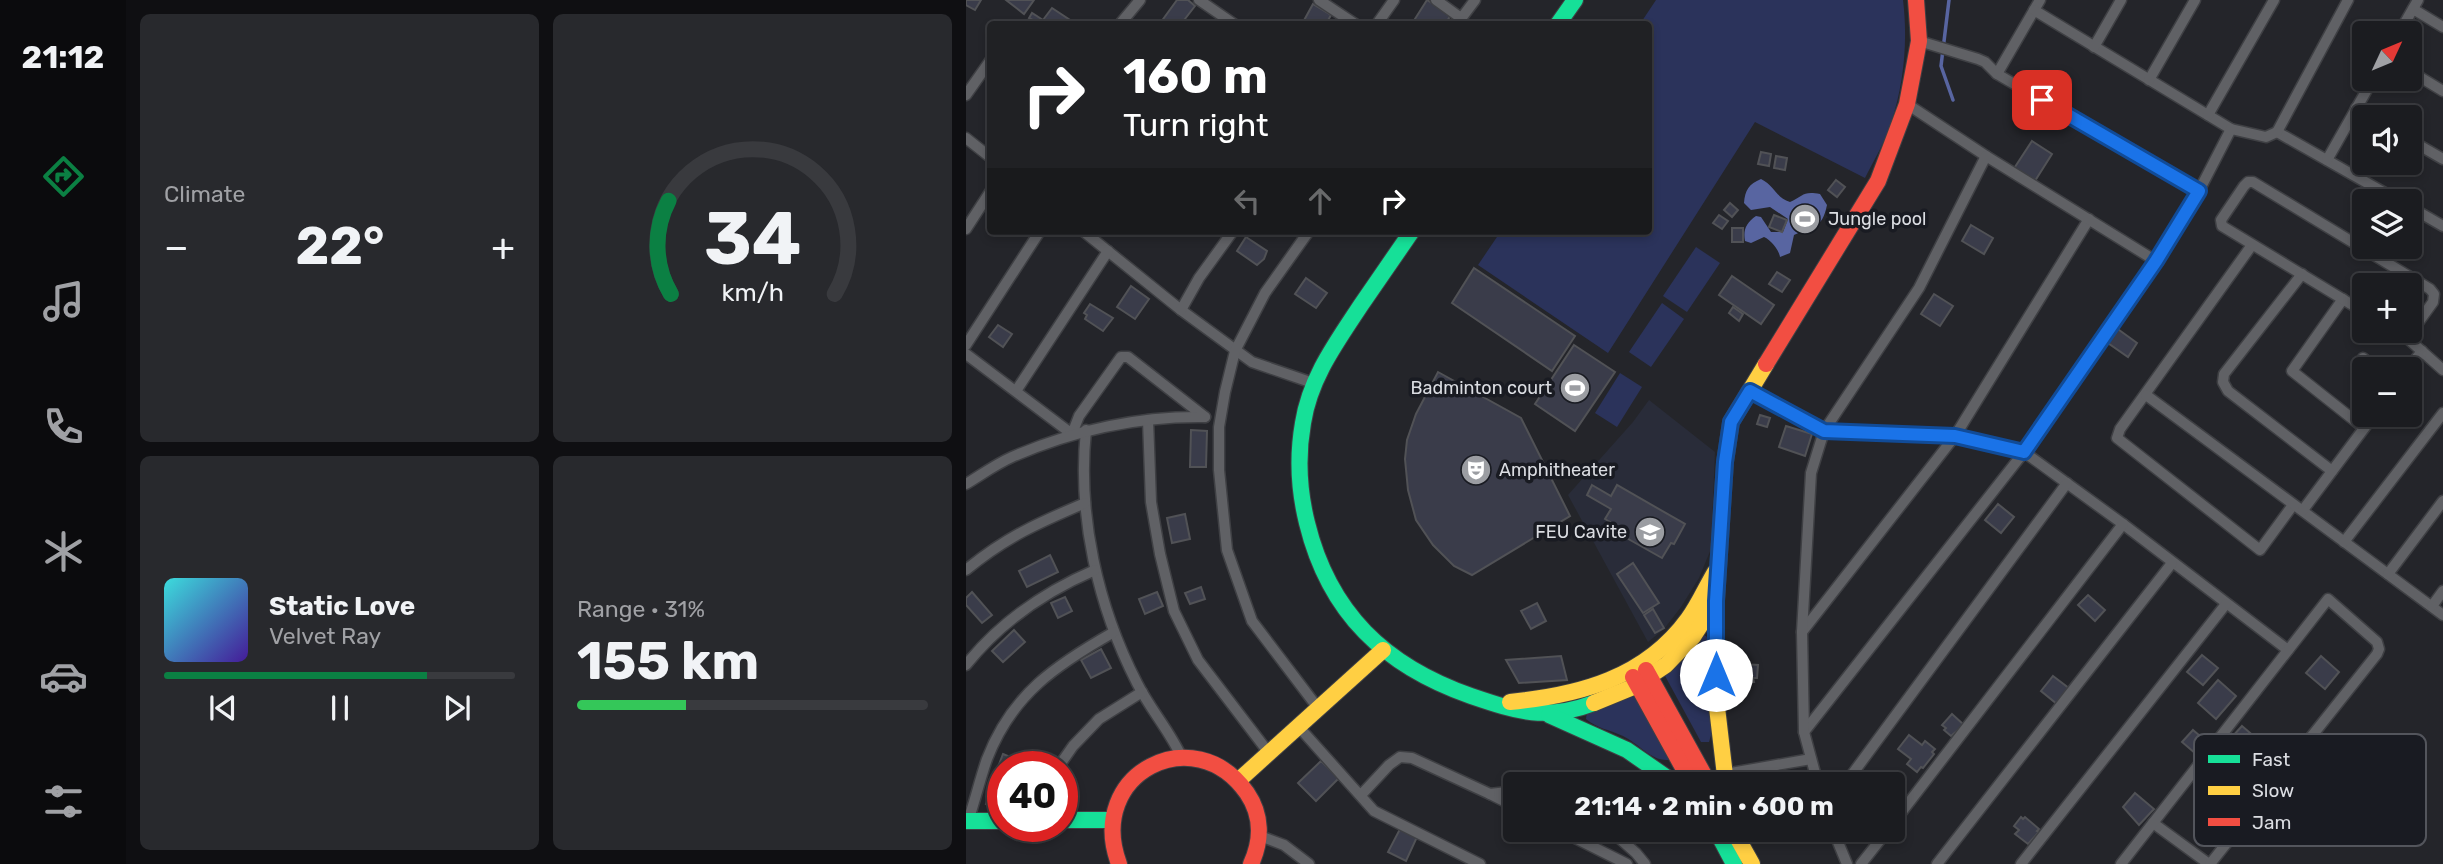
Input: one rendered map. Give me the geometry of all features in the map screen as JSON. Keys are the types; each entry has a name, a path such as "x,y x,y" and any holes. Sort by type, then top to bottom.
{"street":[{"path":"1122,21 1140,0"},
{"path":"1199,0 1230,21"},
{"path":"1319,0 1350,21"},
{"path":"1379,21 1394,0"},
{"path":"1436,0 1459,21 1475,0"},
{"path":"1724,772 1716,699 1716,601 1725,462 1731,422 1878,181 1926,44 1916,0"},
{"path":"2094,47 2121,0"},
{"path":"2149,80 2195,0"},
{"path":"2208,116 2274,0"},
{"path":"1997,74 2037,5 2094,47 2231,130 2266,137 2277,132 2348,0"},
{"path":"1560,21 1570,2"},
{"path":"2406,21 2415,4 2443,27"},
{"path":"1926,44 1985,62 1997,74 2199,191"},
{"path":"966,95 987,65"},
{"path":"2422,78 2443,91"},
{"path":"1907,104 2156,261"},
{"path":"2327,160 2352,115"},
{"path":"1804,732 2024,452 2156,261 2199,191 2231,130"},
{"path":"2277,132 2378,189"},
{"path":"966,138 987,155"},
{"path":"2422,147 2443,159"},
{"path":"1815,772 1804,732 1802,632 1811,473 1824,431 1919,288 1986,156"},
{"path":"2352,305 2222,226 2221,220 2248,182 2403,273"},
{"path":"966,229 987,197"},
{"path":"2422,214 2443,226"},
{"path":"1802,632 1955,436 2089,219"},
{"path":"966,345 1037,235"},
{"path":"1088,235 1181,310 1252,362 1313,383"},
{"path":"1181,310 1199,278 1230,235"},
{"path":"1306,235 1265,293 1236,351 1219,427 1219,470 1227,550 1252,621 1318,708"},
{"path":"1409,235 1334,345 1313,383 1302,428 1299,471 1304,515 1320,564 1335,597 1383,650 1431,680 1495,703 1546,715 1627,750 1659,772"},
{"path":"2252,245 2120,429 2118,438 2260,550 2332,471 2364,428 2292,371 2343,299"},
{"path":"1016,391 1108,251"},
{"path":"2302,274 2224,374 2223,382 2228,391 2332,471"},
{"path":"2422,284 2434,294 2433,302 2422,317"},
{"path":"2413,343 2443,370"},
{"path":"2417,357 2422,351"},
{"path":"966,354 1072,434"},
{"path":"1072,434 1079,416 1121,357 1128,357 1219,427"},
{"path":"1750,391 1824,431 1955,436 2024,452 2288,650"},
{"path":"2146,395 2443,615"},
{"path":"2344,542 2443,413"},
{"path":"966,484 1010,458 1086,430 1148,420 1205,417"},
{"path":"1148,420 1151,502 1174,611 1198,660 1269,753"},
{"path":"1086,430 1085,503 1095,570 1114,632 1142,692 1181,756"},
{"path":"1854,772 2067,483"},
{"path":"2388,574 2443,501"},
{"path":"966,570 996,545 1036,523 1085,503"},
{"path":"1905,808 2123,524"},
{"path":"1937,864 2172,563"},
{"path":"1495,703 1545,700 1640,675 1684,624 1718,567"},
{"path":"966,665 984,643 1029,604 1063,584 1095,570"},
{"path":"2432,606 2443,591"},
{"path":"2222,734 2328,599 2377,642 2379,649 2312,734"},
{"path":"1546,715 1579,709 1679,654 1706,620 1716,601"},
{"path":"2021,864 2226,604"},
{"path":"987,821 967,821 988,758 1002,728 1020,701 1041,679 1069,657 1114,632"},
{"path":"1239,780 1383,650"},
{"path":"1640,675 1686,772"},
{"path":"1640,675 1701,772"},
{"path":"1070,751 1099,719 1142,692"},
{"path":"1298,726 1374,811 1480,864"},
{"path":"1119,864 1112,844 1112,820 1117,800 1128,783 1143,769 1161,760 1181,756 1213,762 1239,780 1249,792 1255,806 1260,836 1251,864"},
{"path":"1361,795 1400,757 1412,758 1503,800"},
{"path":"1755,772 1811,759"},
{"path":"2121,864 2194,770"},
{"path":"1490,794 1503,792"},
{"path":"1078,820 1112,820"},
{"path":"2153,823 2209,864 2223,846"},
{"path":"1260,836 1284,845 1309,864"},
{"path":"1583,842 1627,864"},
{"path":"1624,842 1645,864"},
{"path":"1722,842 1734,864"},
{"path":"1740,842 1752,864"},
{"path":"1838,842 1847,864"},
{"path":"1861,864 1878,842"}],"shaded area":[{"path":"1656,0 1903,0 1905,47 1902,78 1889,130 1865,178 1755,122 1608,353 1478,265 1498,235 1652,235 1652,21 1642,21"},
{"name":"Jungle pool","path":"1761,179 1790,202 1814,193 1820,194 1827,205 1819,223 1794,235 1790,253 1780,257 1774,246 1764,237 1751,243 1745,241 1746,227 1756,216 1761,217 1771,232 1783,232 1788,219 1770,207 1751,210 1744,203 1748,188"},
{"path":"1696,247 1720,263 1687,312 1663,296"},
{"path":"1662,303 1684,319 1651,367 1629,352"},
{"path":"1620,373 1642,387 1617,427 1595,413"},
{"name":"FEU Cavite","path":"1649,400 1715,452 1711,549 1699,578 1681,607 1664,629 1648,642 1568,495"},
{"path":"1702,635 1709,641 1712,732 1709,742 1701,742 1664,674"},
{"path":"1640,694 1672,754 1668,760 1650,755 1629,739 1586,719 1587,711"}],"building":[{"path":"966,0 981,0 975,10 966,5"},
{"path":"1006,0 1034,0 1024,14"},
{"path":"1177,0 1188,0 1195,6 1183,21 1162,21"},
{"path":"1427,0 1451,15 1447,21 1414,21"},
{"path":"1313,4 1331,15 1328,21 1304,21"},
{"path":"1052,8 1072,21 1034,21 1029,18 1032,13 1043,20"},
{"path":"2032,141 2052,154 2033,184 2013,170"},
{"path":"1761,152 1771,154 1769,166 1758,164"},
{"path":"1776,156 1787,158 1785,170 1774,168"},
{"path":"1836,180 1845,187 1837,197 1828,190"},
{"path":"1730,203 1738,210 1732,217 1724,210"},
{"path":"1719,215 1728,221 1722,229 1713,223"},
{"path":"1774,215 1787,220 1782,232 1769,227"},
{"path":"1971,225 1993,238 1984,254 1962,241"},
{"path":"1732,228 1743,228 1743,242 1732,242"},
{"path":"1246,237 1267,251 1264,259 1257,265 1237,251"},
{"path":"1474,268 1575,336 1552,371 1452,303"},
{"path":"1777,272 1790,280 1782,292 1769,284"},
{"path":"1732,276 1774,305 1761,324 1719,295"},
{"path":"1306,278 1327,293 1316,308 1295,294"},
{"path":"1131,286 1149,299 1135,319 1117,307"},
{"path":"1934,294 1953,306 1940,326 1921,314"},
{"path":"1090,304 1113,318 1103,331 1085,319 1087,315 1084,313"},
{"path":"1733,307 1743,314 1739,321 1729,313"},
{"path":"998,325 1012,334 1003,347 989,337"},
{"path":"2115,327 2137,343 2128,357 2105,341"},
{"name":"Badminton court","path":"1574,345 1615,372 1575,431 1535,404"},
{"name":"Amphitheater","path":"1438,372 1521,418 1570,516 1472,575 1454,566 1433,545 1416,520 1408,490 1405,459 1407,440 1416,414"},
{"path":"1760,415 1770,418 1767,427 1757,424"},
{"path":"1786,426 1812,434 1805,456 1779,447"},
{"path":"1191,430 1207,431 1206,467 1190,467"},
{"path":"1592,485 1611,496 1617,485 1685,524 1662,558 1607,527 1610,522 1605,519 1611,509 1587,495"},
{"path":"1998,504 2014,517 2001,533 1985,520"},
{"path":"1185,514 1190,539 1172,543 1167,518"},
{"path":"1050,555 1058,572 1027,587 1019,571"},
{"path":"1633,563 1659,603 1643,613 1617,574"},
{"path":"1201,587 1205,599 1190,604 1185,593"},
{"path":"972,592 992,615 982,623 966,605 966,598"},
{"path":"1157,592 1163,606 1145,614 1139,599"},
{"path":"2088,595 2105,610 2095,621 2078,605"},
{"path":"1065,597 1072,611 1058,618 1051,603"},
{"path":"1537,603 1546,621 1531,629 1521,611"},
{"path":"1653,609 1664,628 1655,633 1644,615"},
{"path":"1014,630 1025,642 1003,662 992,651"},
{"path":"1101,649 1111,668 1091,678 1081,660"},
{"path":"2202,655 2218,668 2203,685 2187,672"},
{"path":"1561,656 1567,680 1519,683 1506,660"},
{"path":"2321,656 2339,672 2325,689 2306,673"},
{"path":"1742,664 1758,665 1754,682 1750,682 1750,677 1742,677"},
{"path":"2053,676 2070,689 2057,704 2041,691"},
{"path":"2218,680 2236,696 2216,719 2198,703"},
{"path":"1952,714 1964,725 1951,736 1942,725"},
{"path":"2242,726 2251,734 2235,734"},
{"path":"2193,730 2198,734 2194,734 2194,752 2182,742"},
{"path":"1909,735 1922,745 1925,741 1935,749 1932,752 1934,754 1917,772 1907,764 1911,759 1898,749"},
{"path":"1321,761 1339,778 1316,801 1298,783"},
{"path":"2135,793 2154,809 2139,825 2123,807"},
{"path":"2021,817 2025,817 2039,829 2028,844 2015,834 2019,830 2014,826"},
{"path":"1400,829 1417,837 1406,861 1388,852"}],"waterway":[{"path":"1949,0 1941,66 1953,100"}],"traffic: fast":[{"path":"1560,21 1575,0"},
{"path":"1409,235 1334,347 1318,376 1306,407 1301,436 1300,474 1304,511 1317,555 1330,584 1365,632 1387,652 1440,684 1503,706 1532,712 1561,712 1594,703"},
{"path":"1549,715 1627,750 1659,772"},
{"path":"1078,820 1112,820"},
{"path":"966,821 987,821"},
{"path":"1722,842 1734,864"}],"traffic: slow":[{"path":"1594,703 1633,687 1666,665 1693,637 1716,601 1725,462 1731,422 1766,364"},
{"path":"1510,702 1586,688 1609,680 1652,656 1688,619 1715,572"},
{"path":"1716,605 1716,699 1725,772"},
{"path":"1239,780 1383,650"},
{"path":"1740,842 1752,864"}],"traffic: jam":[{"path":"1766,364 1878,181 1907,104 1919,41 1916,0"},
{"path":"1646,670 1702,772"},
{"path":"1633,677 1685,772"},
{"path":"1119,864 1113,832 1117,804 1131,782 1151,766 1175,759 1200,760 1225,771 1247,793 1256,810 1259,828 1251,864"}],"place":[{"name":"Jungle pool","path":"1805,219"},
{"name":"Badminton court","path":"1575,388"},
{"name":"Amphitheater","path":"1476,470"},
{"name":"FEU Cavite","path":"1650,532"}],"route":[{"path":"1716,675 1716,601 1725,462 1731,422 1750,391 1824,431 1955,436 2024,452 2156,261 2199,191 2042,100"}]}
